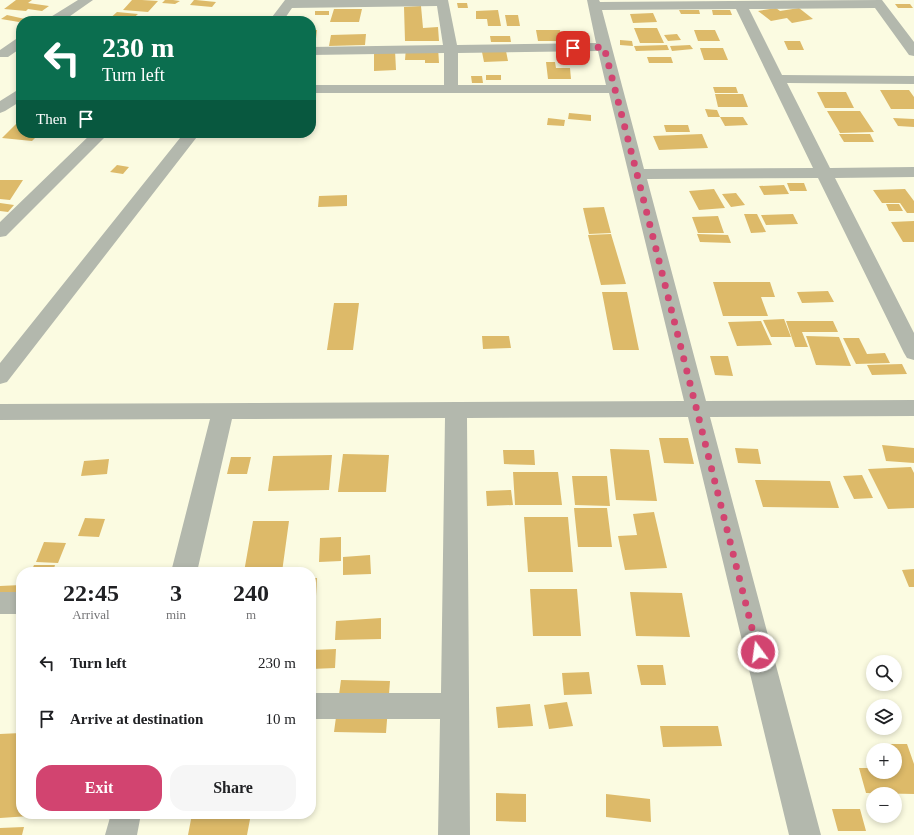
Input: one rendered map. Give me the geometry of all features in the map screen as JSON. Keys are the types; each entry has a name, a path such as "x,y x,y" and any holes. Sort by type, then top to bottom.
{"street":[{"path":"62,16 87,0"},
{"path":"279,16 289,2 442,1 451,50 452,90"},
{"path":"740,2 914,353"},
{"path":"805,835 594,3 877,2 914,52"},
{"path":"1,53 16,45"},
{"path":"316,51 604,47"},
{"path":"1,53 16,56"},
{"path":"778,80 914,80"},
{"path":"316,89 615,89"},
{"path":"0,108 16,97"},
{"path":"2,228 96,138"},
{"path":"0,377 188,138"},
{"path":"637,174 914,172"},
{"path":"0,412 914,408"},
{"path":"454,835 456,410"},
{"path":"185,567 222,411"},
{"path":"0,603 16,603"},
{"path":"316,706 455,706"},
{"path":"121,835 125,819"}],"building":[{"path":"16,0 32,0 28,3 49,6 42,11 28,9 26,11 4,9"},
{"path":"132,0 158,1 148,12 123,10"},
{"path":"165,0 180,1 175,4 162,3"},
{"path":"194,0 216,2 212,7 190,5"},
{"path":"457,3 467,3 468,8 458,8"},
{"path":"895,4 910,4 913,8 898,8"},
{"path":"421,6 423,28 438,27 439,41 405,41 404,7"},
{"path":"776,8 780,11 799,8 813,19 792,23 787,18 771,21 758,11"},
{"path":"334,9 362,9 359,22 330,22"},
{"path":"498,10 501,26 488,26 487,19 476,19 476,11"},
{"path":"679,10 699,10 700,14 681,14"},
{"path":"712,10 730,10 732,15 713,15"},
{"path":"315,11 329,11 329,15 315,15"},
{"path":"117,12 138,14 136,16 113,16"},
{"path":"653,13 657,22 633,23 630,14"},
{"path":"7,15 16,17 16,22 1,19"},
{"path":"505,15 518,15 520,26 507,26"},
{"path":"634,28 657,28 664,43 640,43"},
{"path":"536,30 560,30 562,41 538,41"},
{"path":"694,30 715,30 720,41 698,41"},
{"path":"366,34 365,45 329,46 331,35"},
{"path":"677,34 681,40 668,41 664,35"},
{"path":"490,36 510,36 511,42 491,42"},
{"path":"620,40 632,41 633,46 620,45"},
{"path":"784,41 800,41 804,50 788,50"},
{"path":"667,45 669,50 636,51 634,46"},
{"path":"690,45 693,49 672,51 670,46"},
{"path":"505,46 508,61 484,62 481,47"},
{"path":"406,47 438,47 439,63 425,63 425,60 405,60"},
{"path":"700,48 723,48 728,60 704,60"},
{"path":"395,50 396,70 374,71 374,51"},
{"path":"647,57 671,57 673,63 649,63"},
{"path":"546,62 555,62 556,68 570,68 571,79 548,79"},
{"path":"486,75 501,75 501,80 486,80"},
{"path":"471,76 482,76 483,83 472,83"},
{"path":"713,87 736,87 738,93 715,93"},
{"path":"880,90 909,90 914,97 914,109 891,109"},
{"path":"817,92 846,92 854,108 825,108"},
{"path":"715,94 743,94 748,107 718,107"},
{"path":"705,109 717,110 720,117 708,117"},
{"path":"827,111 860,111 874,132 840,133"},
{"path":"569,113 591,115 591,121 568,119"},
{"path":"720,117 743,117 748,125 725,126"},
{"path":"548,118 565,120 564,126 547,125"},
{"path":"893,118 914,119 914,127 898,126"},
{"path":"16,124 16,138 35,138 32,141 2,138"},
{"path":"664,125 688,125 690,132 666,132"},
{"path":"702,134 708,148 659,150 653,136"},
{"path":"839,134 870,134 874,142 844,142"},
{"path":"117,165 129,167 123,174 110,172"},
{"path":"0,180 23,180 10,200 0,199"},
{"path":"787,183 804,183 807,191 790,191"},
{"path":"784,185 789,194 764,195 759,186"},
{"path":"714,189 725,208 699,210 689,191"},
{"path":"905,189 914,201 914,213 907,213 900,203 882,203 873,190"},
{"path":"736,193 745,205 731,207 722,194"},
{"path":"347,195 347,206 318,207 319,196"},
{"path":"0,203 14,205 8,212 0,211"},
{"path":"886,204 899,204 903,211 889,211"},
{"path":"604,207 611,233 589,234 583,208"},
{"path":"744,214 757,214 766,232 751,233"},
{"path":"793,214 798,224 766,225 761,215"},
{"path":"718,216 724,233 698,233 692,217"},
{"path":"914,221 914,242 903,242 891,222"},
{"path":"611,234 626,284 601,285 588,235"},
{"path":"697,234 728,235 731,243 700,242"},
{"path":"713,282 770,282 775,297 761,297 768,316 723,316"},
{"path":"828,291 834,302 802,303 797,292"},
{"path":"602,292 627,292 639,350 613,350"},
{"path":"334,303 359,303 353,350 327,350"},
{"path":"784,319 791,337 771,337 763,320"},
{"path":"761,321 772,345 737,346 728,322"},
{"path":"786,321 833,321 838,332 802,332 808,347 795,347"},
{"path":"482,336 509,336 511,348 483,349"},
{"path":"806,336 839,337 851,366 816,365"},
{"path":"843,338 859,338 867,354 885,353 890,363 856,364"},
{"path":"710,356 728,356 733,376 715,375"},
{"path":"902,364 907,374 872,375 867,365"},
{"path":"659,438 688,438 694,464 664,463"},
{"path":"882,445 914,448 914,463 886,461"},
{"path":"735,448 758,449 761,464 738,463"},
{"path":"610,449 649,450 657,501 616,500"},
{"path":"503,450 534,450 535,465 504,464"},
{"path":"343,454 389,455 386,492 338,492"},
{"path":"332,455 329,490 268,491 273,456"},
{"path":"231,457 251,457 247,474 227,474"},
{"path":"109,459 107,474 81,476 84,461"},
{"path":"911,467 914,473 914,508 888,509 868,469"},
{"path":"513,472 558,472 562,505 515,505"},
{"path":"862,475 873,498 854,499 843,476"},
{"path":"572,476 607,476 610,506 575,505"},
{"path":"755,480 830,481 839,508 763,507"},
{"path":"511,490 513,505 487,506 486,491"},
{"path":"574,508 607,508 612,547 578,547"},
{"path":"654,512 667,568 625,570 618,536 637,535 633,514"},
{"path":"524,517 568,517 573,572 528,572"},
{"path":"85,518 105,519 99,537 78,536"},
{"path":"253,521 289,521 283,567 245,567"},
{"path":"341,537 341,561 319,562 320,538"},
{"path":"44,542 66,543 58,563 36,562"},
{"path":"370,555 371,574 343,575 343,557"},
{"path":"34,565 55,565 54,567 33,567"},
{"path":"914,569 914,587 909,587 902,570"},
{"path":"16,585 16,600 0,600 0,586"},
{"path":"530,589 577,589 581,636 533,636"},
{"path":"630,592 682,593 690,637 636,636"},
{"path":"381,618 381,639 335,640 336,621"},
{"path":"336,649 335,668 316,669 316,650"},
{"path":"637,665 663,665 666,685 641,685"},
{"path":"589,672 592,694 564,695 562,673"},
{"path":"341,680 390,681 386,733 334,732"},
{"path":"567,702 573,726 549,729 544,705"},
{"path":"530,704 533,726 498,728 496,707"},
{"path":"660,726 718,726 722,746 663,747"},
{"path":"16,733 16,817 0,818 0,734"},
{"path":"902,744 907,744 914,764 914,794 902,794 902,787 866,787 866,793 859,768 866,768 866,779 902,779"},
{"path":"496,793 526,794 526,822 496,821"},
{"path":"606,794 650,799 651,822 606,817"},
{"path":"832,809 860,809 866,831 838,831"},
{"path":"191,819 250,819 247,835 188,835"},
{"path":"24,827 22,835 0,835 0,828"}],"route":[{"path":"573,48 604,47 758,652"}]}
